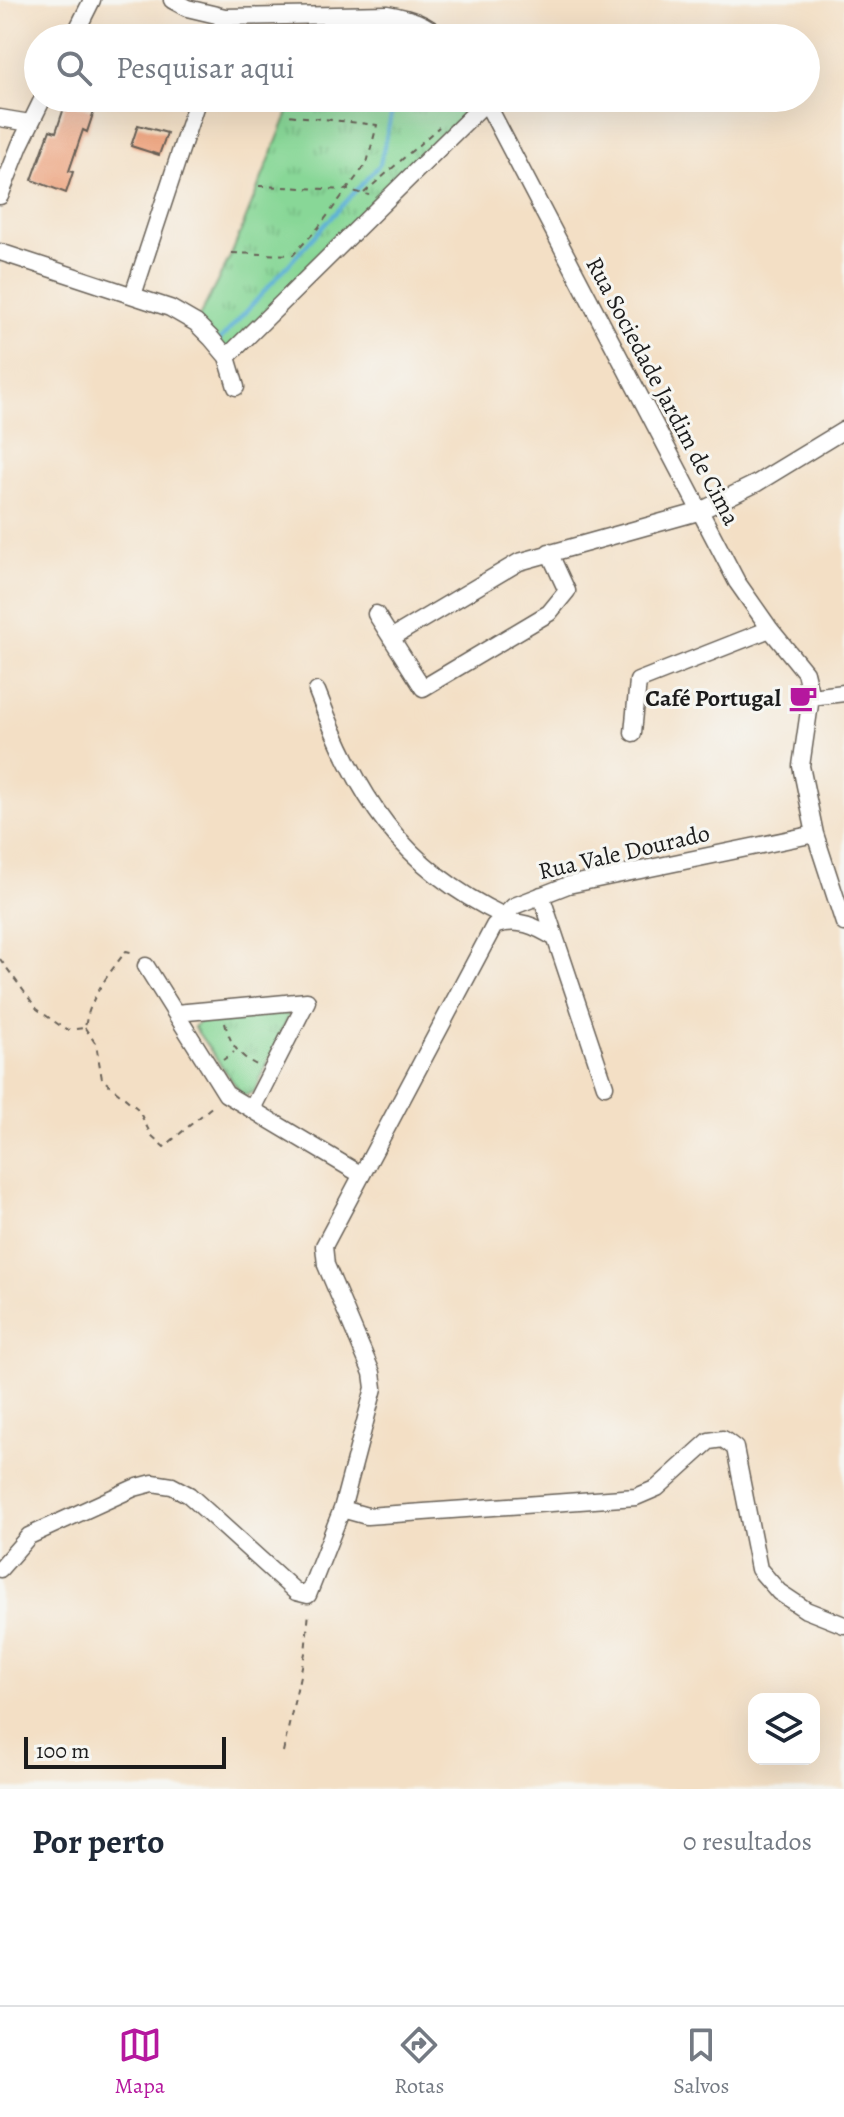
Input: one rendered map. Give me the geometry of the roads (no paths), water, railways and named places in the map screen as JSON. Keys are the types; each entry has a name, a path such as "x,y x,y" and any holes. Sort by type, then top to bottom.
{"street":[{"path":"80,24 92,0"},
{"path":"172,0 187,8 225,17 388,14 408,17 423,24"},
{"path":"223,24 225,17"},
{"path":"0,196 36,112"},
{"path":"133,295 193,112"},
{"path":"227,357 474,112"},
{"name":"Rua Sociedade Jardim de Cima","path":"491,112 698,512 737,582 805,672 811,697"},
{"path":"0,118 30,123"},
{"path":"0,252 170,308 196,323 227,357 236,387"},
{"path":"391,638 519,562 698,512 757,483 844,430"},
{"path":"376,614 423,688 549,613 560,602 567,591 549,552"},
{"path":"633,733 638,681 770,629"},
{"path":"317,691 338,745 367,797 400,843 499,921 527,923 555,938"},
{"path":"844,693 811,697 801,766 815,834 844,923"},
{"name":"Rua Vale Dourado","path":"499,921 514,906 568,885 815,834"},
{"path":"541,895 605,1086"},
{"path":"0,1569 29,1536 134,1488 153,1483 172,1486 189,1495 296,1592 308,1595 342,1509 374,1388 372,1373 326,1265 324,1246 360,1174 499,921"},
{"path":"146,966 229,1096 360,1174"},
{"path":"176,1013 307,1001 252,1109"},
{"path":"342,1509 367,1516 636,1497 657,1488 709,1441 723,1439 735,1448 759,1569 779,1592 806,1610 844,1625"}],"waterway":[{"path":"220,340 380,164 392,112"}],"place":[{"name":"Café Portugal","path":"803,698"}]}
